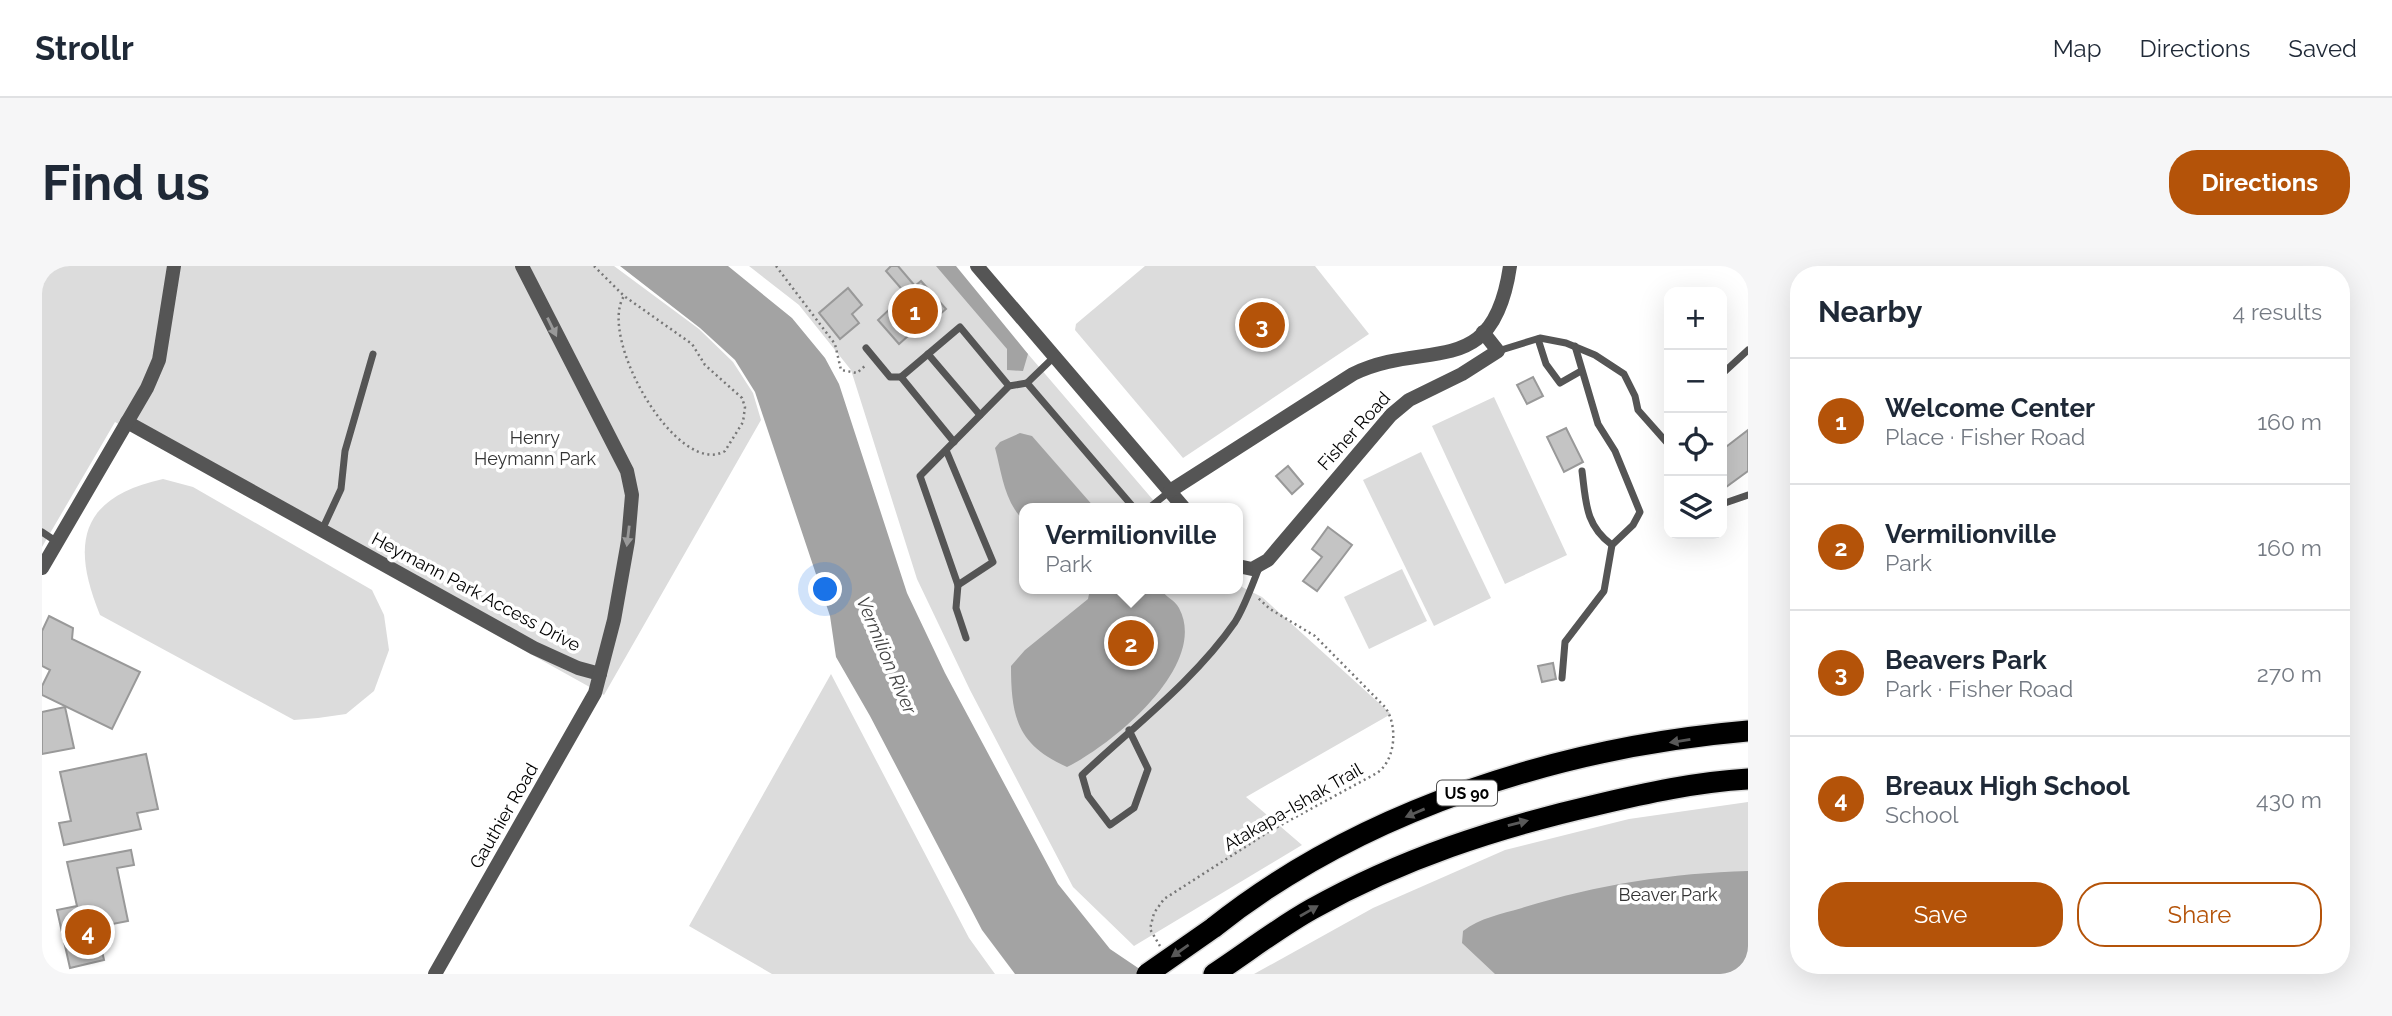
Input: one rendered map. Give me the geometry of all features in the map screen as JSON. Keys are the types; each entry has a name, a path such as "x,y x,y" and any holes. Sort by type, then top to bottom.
{"highway":[{"name":"US 90","path":"1147,974 1241,906 1305,866 1369,833 1447,800 1601,754 1748,731"},
{"name":"US 90","path":"1214,974 1310,910 1368,881 1510,825 1639,794 1748,779"}],"street":[{"path":"42,568 127,422 159,359 174,266"},
{"name":"Heymann Park Access Drive","path":"127,422 534,648 578,668 600,674 614,620 628,541 631,483 522,266"},
{"path":"977,266 1180,503"},
{"name":"Fisher Road","path":"1170,491 1353,374 1382,364 1452,352 1483,332 1503,302 1510,266"},
{"path":"1483,332 1498,351"},
{"name":"Fisher Road","path":"1260,566 1391,415 1409,400 1462,374 1498,351"},
{"path":"1243,567 1252,569 1260,566"},
{"name":"Gauthier Road","path":"435,974 582,718 595,693 600,674"}],"lane":[{"path":"866,348 890,377 901,377 960,327 1009,386"},
{"path":"1498,351 1538,339 1574,346 1595,355 1624,374 1635,396 1638,410 1664,439"},
{"path":"1538,339 1546,364 1560,383 1581,371"},
{"path":"1562,678 1565,642 1604,591 1612,545 1633,525 1640,512 1615,451 1598,424 1574,346"},
{"path":"1727,369 1748,350"},
{"path":"322,530 341,489 345,451 373,354"},
{"path":"928,354 980,415"},
{"path":"966,638 956,608 958,585 920,476 1009,386 1027,383 1055,357"},
{"path":"901,377 954,442"},
{"path":"1027,383 1130,503"},
{"path":"946,450 992,562 958,585"},
{"path":"1581,471 1587,517 1597,534 1612,545"},
{"path":"1155,503 1170,491"},
{"path":"1727,502 1748,495"},
{"path":"42,532 57,542"},
{"path":"1129,730 1148,769 1134,808 1110,825 1088,796 1082,775 1129,730 1195,669 1236,621 1260,566"}],"path":[{"path":"594,266 624,296 692,344 705,365 742,398 745,407 743,422 725,452 707,457 698,452 674,434 650,406 637,385 621,337 618,312 624,296"},
{"path":"776,266 835,344 841,370 858,373 874,359"},
{"name":"Atakapa-Ishak Trail","path":"1164,950 1155,943 1150,929 1154,913 1164,899 1270,831 1377,772 1386,766 1392,754 1392,717 1385,707 1315,636 1270,609 1249,590"}],"green space":[{"name":"Henry Heymann Park","path":"42,266 614,266 699,329 733,362 753,393 761,420 604,695 115,422 42,547"},
{"path":"749,266 943,266 958,291 1028,354 1156,503 1019,503 1019,594 1243,594 1243,588 1262,597 1391,714 1246,797 1302,845 1134,946 1073,887 970,690 917,579 851,370 799,305"},
{"path":"1145,266 1315,266 1369,334 1183,458 1075,330 1076,324"},
{"path":"1494,397 1567,555 1505,584 1432,426"},
{"path":"1421,452 1491,598 1434,626 1363,480"},
{"path":"163,479 193,487 372,590 384,615 389,650 374,691 346,714 294,720 100,615 86,565 85,545 90,526 99,511 114,498 136,487"},
{"path":"1402,569 1427,621 1369,649 1344,597"},
{"path":"831,674 969,938 995,974 772,974 689,926"},
{"name":"Beaver Park","path":"1748,802 1748,974 1254,974 1373,908 1505,850 1629,819"}],"water":[{"name":"Vermilion River","path":"620,266 728,266 792,318 825,358 839,384 907,593 945,673 1058,884 1110,949 1147,974 1015,974 982,930 870,716 836,657 830,616 755,392 735,360 700,328"},
{"path":"936,266 956,266 1028,354 1023,371 1007,370 1007,349"},
{"path":"1020,433 1032,436 1091,503 1019,503 1019,515 1008,496 1002,477 995,448 1000,442"},
{"path":"1089,594 1165,594 1179,608 1185,631 1181,654 1169,678 1151,701 1130,723 1085,757 1067,767 1038,749 1021,728 1013,701 1011,666 1025,650 1088,599"},
{"path":"1748,871 1748,974 1495,974 1462,943 1463,931 1484,920 1577,893 1691,874"}],"building":[{"path":"891,266 898,266 915,286 921,281 946,309 931,322 927,319 899,344 878,320 906,294 886,271"},
{"path":"848,288 862,305 852,314 859,323 840,339 819,313"},
{"path":"1533,377 1543,396 1527,404 1517,385"},
{"path":"1566,428 1583,462 1564,472 1547,437"},
{"path":"1748,430 1748,471 1727,486 1727,476 1727,446"},
{"path":"1288,466 1303,484 1292,494 1276,476"},
{"path":"1328,527 1352,545 1317,591 1303,581 1322,557 1312,549"},
{"path":"49,616 73,628 72,639 140,672 112,729 42,695 42,686 50,670 42,666 42,631"},
{"path":"1553,663 1556,679 1542,682 1538,666"},
{"path":"65,707 74,748 42,754 42,712"},
{"path":"146,754 158,809 137,813 141,829 64,845 59,823 71,821 60,772"},
{"path":"131,850 134,865 117,868 128,921 97,927 104,960 70,968 57,910 77,906 67,862"}],"place":[{"name":"Welcome Center","path":"915,311"},
{"name":"Beavers Park","path":"1262,325"},
{"name":"Vermilionville","path":"1131,643"},
{"name":"Breaux High School","path":"88,932"}]}
